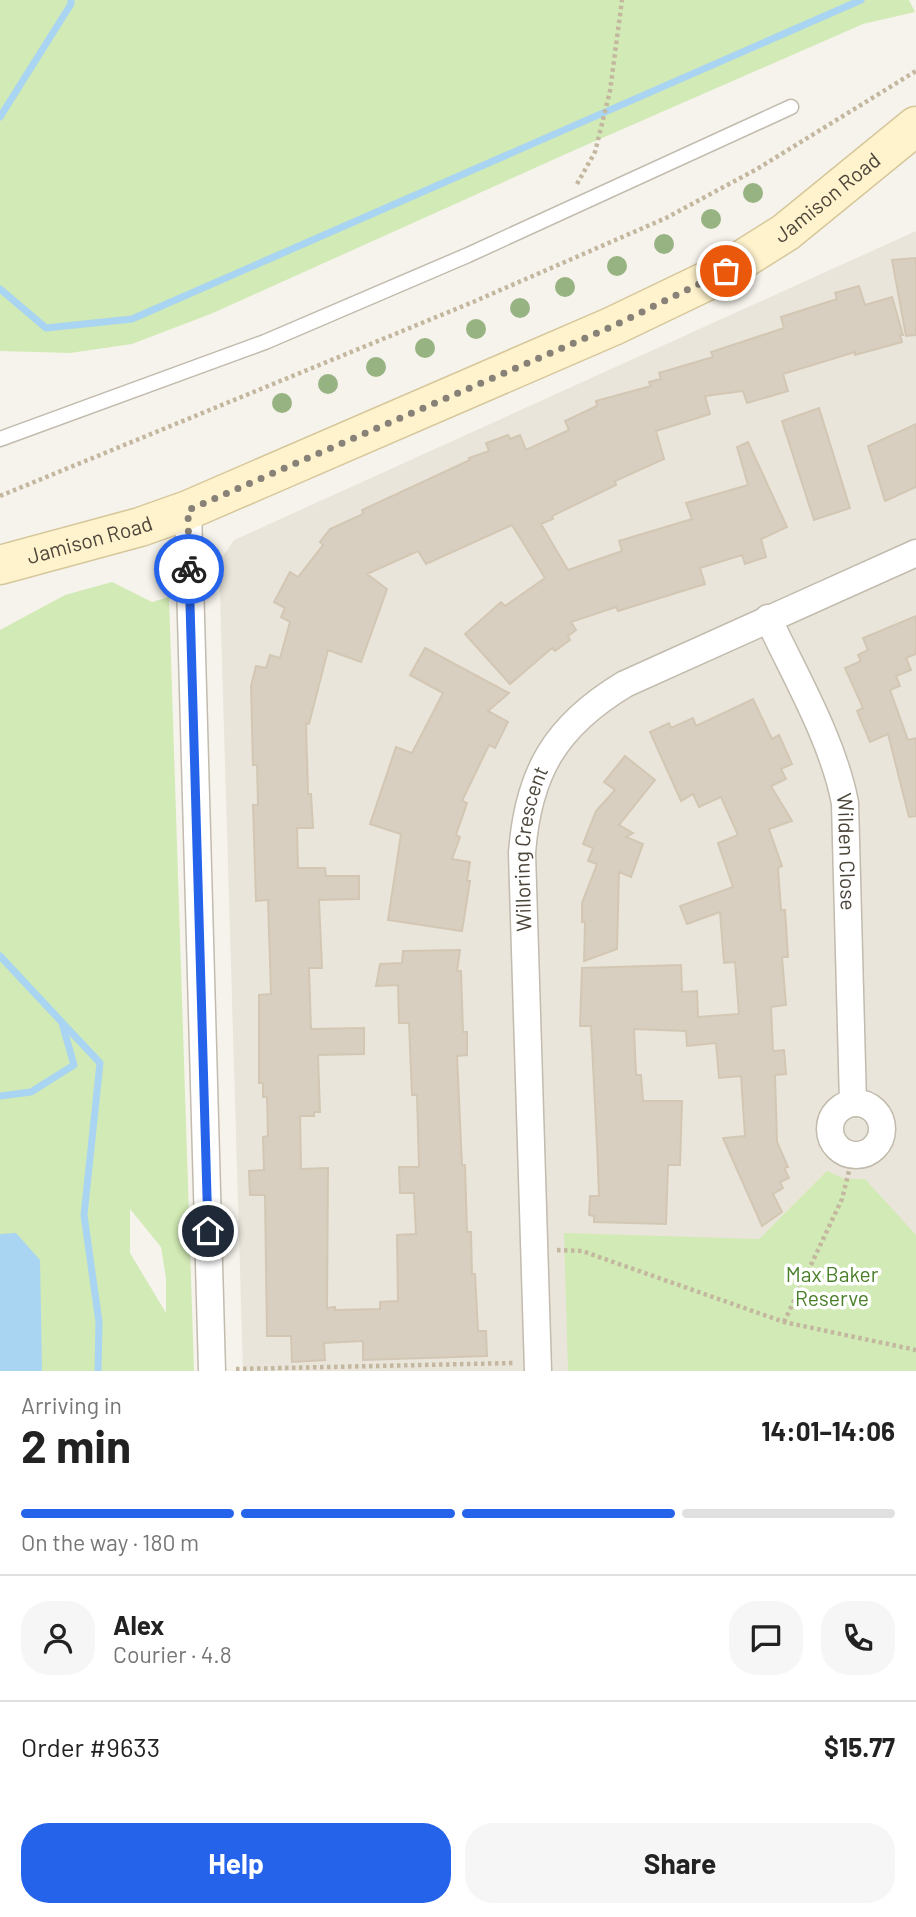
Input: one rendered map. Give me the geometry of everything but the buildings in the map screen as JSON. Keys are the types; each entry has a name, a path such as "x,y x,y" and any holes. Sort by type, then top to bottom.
{"street":[{"name":"Jamison Road","path":"0,565 140,527 188,510 613,326 713,278 786,232 916,126"},
{"path":"188,510 220,1370"},
{"name":"Willoring Crescent","path":"529,1367 522,853 527,804 535,781 565,732 582,713 625,684 916,553"},
{"name":"Wilden Close","path":"768,618 830,751 841,782 847,828 853,1103"},
{"path":"853,1103 870,1107 877,1112 883,1129 877,1146 862,1155 853,1155 838,1148 833,1142 830,1125 838,1110 853,1103"}],"lane":[{"path":"0,439 265,342 468,255 791,107"}],"path":[{"path":"561,212 595,152 610,91 622,0"},
{"path":"0,496 473,302 666,218 757,169 916,71"},
{"path":"784,1322 842,1199 853,1155"},
{"path":"553,1250 582,1251 784,1322 916,1350"},
{"path":"220,1370 529,1367"}],"shaded area":[{"path":"916,231 916,1371 243,1371 219,562 234,540"}],"green space":[{"path":"0,0 909,0 915,12 863,24 213,313 132,344 70,353 0,351"},
{"path":"112,582 152,602 169,597 194,1371 0,1371 0,630 65,595","holes":["130,1209 161,1247 166,1278 166,1313 130,1253"]},
{"name":"Max Baker Reserve","path":"827,1171 845,1179 865,1179 916,1235 916,1371 568,1371 564,1233 759,1239"}],"water":[{"path":"16,1233 40,1260 42,1371 0,1371 0,1234"}],"waterway":[{"path":"0,117 71,0"},
{"path":"0,289 46,328 132,319 861,0"},
{"path":"0,956 100,1063 84,1215 99,1322 98,1371"},
{"path":"0,1096 31,1092 74,1065 62,1023"}],"way so far":[{"path":"189,569 188,510 613,326 726,271"}],"route":[{"path":"189,569 208,1231"}]}
